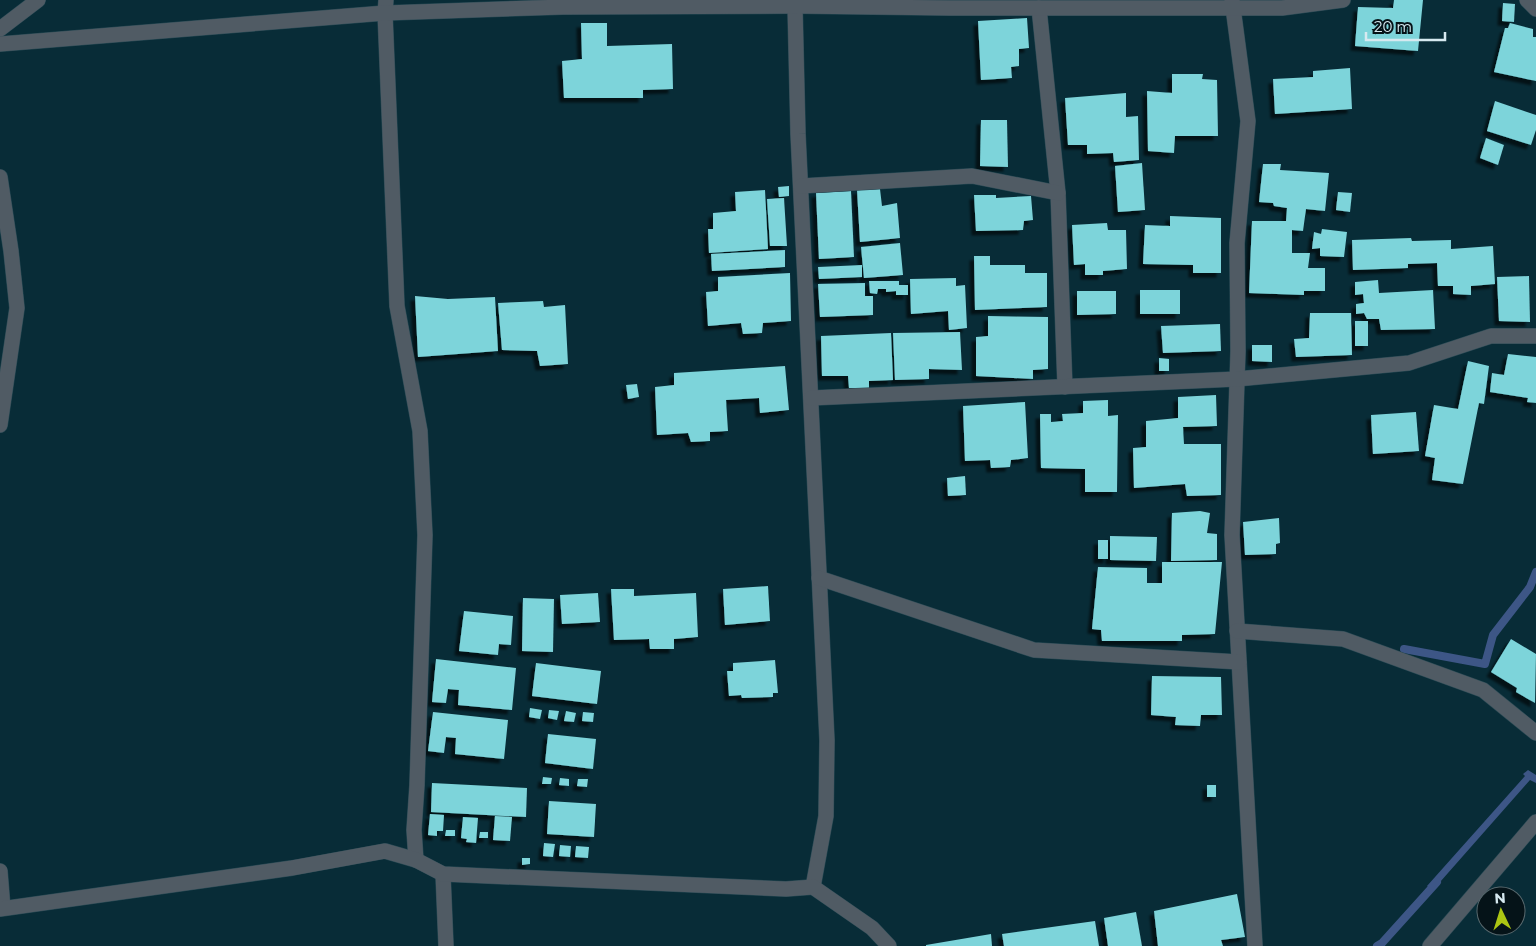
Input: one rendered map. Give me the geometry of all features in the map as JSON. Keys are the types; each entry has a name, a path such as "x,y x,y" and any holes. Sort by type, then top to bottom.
{"street":[{"path":"0,29 38,0"},
{"path":"0,44 386,6 1039,8 1232,4 1282,8 1343,0"},
{"path":"1527,0 1536,8"},
{"path":"1232,4 1248,121 1237,242 1237,379 1232,535 1255,946"},
{"path":"386,6 398,306 420,431 425,535 414,830 416,860"},
{"path":"795,6 801,186 827,740 826,816 813,887"},
{"path":"1039,8 1058,193 1065,387"},
{"path":"801,186 972,176 1058,193"},
{"path":"0,177 12,251 17,308 0,425"},
{"path":"811,398 1237,379 1409,363 1491,336 1536,336"},
{"path":"819,578 1034,650 1239,662"},
{"path":"1238,631 1344,638 1483,690 1536,733"},
{"path":"1430,946 1536,822"},
{"path":"0,871 2,908 292,868 385,851 416,860 443,874 786,889 813,887 872,928 889,946"},
{"path":"443,874 446,946"}],"water":[{"path":"1528,770 1536,775 1536,783 1530,780 1433,890 1427,886 1525,776 1523,774"}],"building":[{"path":"1394,0 1423,0 1418,51 1355,46 1358,7 1393,8"},
{"path":"1503,3 1515,4 1514,22 1502,21"},
{"path":"1027,18 1029,48 1019,49 1019,66 1011,67 1012,78 981,80 978,21"},
{"path":"581,23 607,23 607,46 672,44 673,89 643,90 643,98 564,98 562,61 582,59"},
{"path":"1510,23 1533,29 1533,37 1536,37 1536,81 1494,72 1505,28 1508,28"},
{"path":"1350,68 1352,109 1275,114 1273,79 1313,77 1313,71"},
{"path":"1172,74 1203,74 1202,79 1217,80 1218,136 1175,136 1174,153 1148,151 1147,91 1172,93"},
{"path":"1126,93 1126,117 1138,116 1139,160 1114,162 1113,153 1087,154 1087,145 1068,145 1065,98"},
{"path":"1495,101 1536,115 1536,130 1531,145 1487,131"},
{"path":"981,120 1007,120 1008,167 980,166"},
{"path":"1486,138 1504,145 1498,165 1480,158"},
{"path":"1142,163 1145,210 1118,212 1115,166"},
{"path":"1263,164 1281,164 1280,170 1329,173 1325,211 1306,209 1303,231 1292,230 1292,253 1310,253 1308,268 1325,268 1325,291 1304,291 1304,295 1249,293 1252,221 1286,221 1287,208 1274,206 1273,203 1259,202"},
{"path":"789,186 789,196 779,197 778,187"},
{"path":"880,189 882,206 897,203 900,238 860,242 857,190"},
{"path":"765,190 768,249 709,253 708,229 713,229 713,213 736,211 735,192"},
{"path":"851,191 854,257 819,259 816,193"},
{"path":"1338,192 1352,193 1350,212 1336,210"},
{"path":"974,195 996,195 996,198 1031,196 1033,220 1024,221 1023,230 976,231"},
{"path":"784,198 787,246 770,246 767,199"},
{"path":"1170,216 1221,218 1221,273 1193,273 1193,265 1143,264 1145,225 1170,226"},
{"path":"1107,223 1108,230 1126,230 1127,269 1103,271 1103,275 1085,275 1085,264 1074,265 1072,225"},
{"path":"1322,229 1347,232 1344,257 1320,256 1320,248 1312,249 1314,232 1321,234"},
{"path":"1411,238 1412,241 1451,240 1451,249 1493,246 1495,284 1471,286 1471,295 1453,294 1453,286 1438,286 1437,263 1408,264 1408,268 1353,270 1352,240"},
{"path":"900,243 903,275 864,278 861,247"},
{"path":"785,250 785,267 712,271 711,254"},
{"path":"974,256 990,256 990,265 1025,265 1025,273 1047,273 1047,307 975,310"},
{"path":"862,265 862,277 819,279 818,267"},
{"path":"790,273 791,321 763,323 762,333 743,334 741,323 708,326 706,292 718,291 718,277"},
{"path":"1529,276 1530,322 1499,321 1497,277"},
{"path":"956,278 956,286 965,285 967,328 949,330 948,311 911,314 910,279"},
{"path":"1378,280 1379,293 1433,290 1435,329 1381,330 1379,319 1367,319 1364,313 1356,314 1356,304 1364,303 1363,294 1355,295 1355,282"},
{"path":"869,281 899,281 899,285 908,285 908,295 896,295 896,291 886,292 886,289 878,289 877,294 870,293"},
{"path":"865,283 865,296 873,296 873,315 820,317 818,284"},
{"path":"1140,290 1180,290 1180,314 1140,314"},
{"path":"1077,291 1116,291 1116,314 1077,315"},
{"path":"415,296 448,299 495,297 498,351 418,357"},
{"path":"543,301 544,307 565,305 568,364 540,366 537,351 502,350 498,303"},
{"path":"1310,313 1351,313 1352,355 1296,357 1294,339 1309,338"},
{"path":"988,316 1048,317 1048,369 1033,370 1033,379 976,376 976,337 988,336"},
{"path":"1355,321 1368,321 1368,346 1355,346"},
{"path":"1220,324 1221,351 1163,353 1161,326"},
{"path":"960,332 962,370 929,369 929,379 895,380 893,333"},
{"path":"891,333 893,380 869,381 869,388 849,388 848,376 822,376 821,336"},
{"path":"1252,345 1272,345 1272,362 1252,361"},
{"path":"1508,354 1536,357 1536,403 1527,402 1528,398 1490,392 1492,373 1504,375"},
{"path":"1159,358 1169,359 1169,371 1159,371"},
{"path":"1468,361 1489,366 1484,404 1479,403 1463,484 1432,480 1435,458 1425,456 1434,405 1458,409"},
{"path":"785,366 789,410 760,413 759,398 726,400 728,431 710,432 710,441 691,442 688,433 657,435 655,387 674,385 674,373"},
{"path":"637,384 639,397 628,399 626,385"},
{"path":"1216,395 1217,426 1183,427 1184,444 1221,444 1221,495 1187,496 1185,484 1134,488 1133,448 1146,447 1146,421 1178,418 1178,397"},
{"path":"1108,400 1108,416 1118,415 1117,492 1085,492 1085,469 1041,468 1040,414 1051,414 1051,422 1063,421 1062,414 1083,413 1083,401"},
{"path":"1025,402 1028,458 1011,460 1010,467 991,468 990,460 965,461 963,406"},
{"path":"1416,412 1419,451 1373,454 1371,415"},
{"path":"965,476 966,495 948,496 947,478"},
{"path":"1200,511 1210,513 1207,533 1217,534 1217,560 1171,561 1172,513"},
{"path":"1279,518 1280,543 1276,544 1276,554 1245,555 1243,522"},
{"path":"1110,536 1157,537 1156,561 1110,560"},
{"path":"1098,540 1108,540 1108,559 1098,559"},
{"path":"1162,562 1222,562 1215,634 1182,635 1182,641 1102,641 1101,630 1092,629 1098,567 1147,568 1147,583 1162,583"},
{"path":"768,586 770,621 725,625 723,589"},
{"path":"611,589 634,589 634,596 696,593 698,637 674,639 674,649 650,649 649,639 614,640"},
{"path":"598,593 600,622 562,624 560,595"},
{"path":"523,598 554,599 553,652 522,651"},
{"path":"464,611 513,616 511,645 499,644 498,655 459,651"},
{"path":"1511,639 1536,654 1535,703 1516,692 1517,688 1491,672"},
{"path":"436,659 516,668 512,710 458,705 459,690 448,689 446,703 432,702"},
{"path":"775,660 778,693 773,693 773,697 742,698 741,695 729,696 727,671 733,671 733,663"},
{"path":"536,663 601,671 597,704 532,696"},
{"path":"1152,676 1221,677 1222,715 1201,715 1200,726 1175,725 1176,717 1151,715"},
{"path":"530,708 542,710 540,719 529,717"},
{"path":"549,710 559,711 557,720 548,718"},
{"path":"566,711 576,713 574,722 564,721"},
{"path":"433,712 508,720 504,759 455,754 456,738 446,737 444,753 428,751"},
{"path":"583,712 594,713 593,722 582,721"},
{"path":"548,734 596,739 593,769 545,763"},
{"path":"543,777 552,778 551,784 542,784"},
{"path":"560,778 569,779 569,786 559,785"},
{"path":"578,779 588,779 587,787 577,786"},
{"path":"432,783 527,788 526,817 431,812"},
{"path":"1207,785 1216,785 1216,797 1207,797"},
{"path":"549,801 596,804 594,837 547,834"},
{"path":"430,814 444,815 443,831 437,831 437,836 428,835"},
{"path":"495,816 512,817 510,841 493,840"},
{"path":"463,817 478,818 476,843 466,842 467,839 461,838"},
{"path":"446,830 455,830 455,836 445,836"},
{"path":"480,832 488,832 488,838 479,838"},
{"path":"544,843 555,844 553,857 543,856"},
{"path":"560,845 571,846 570,857 559,856"},
{"path":"576,846 589,847 588,858 575,857"},
{"path":"522,858 530,858 530,864 522,865"},
{"path":"1237,894 1245,937 1221,940 1223,946 1158,946 1154,911"},
{"path":"1136,912 1142,946 1108,946 1104,918"},
{"path":"1095,921 1099,946 1004,946 1002,934"},
{"path":"991,934 992,946 926,946 926,945"}],"waterway":[{"path":"1404,649 1485,664 1493,635 1530,587 1536,572"},
{"path":"1377,946 1382,943 1437,882"}]}
